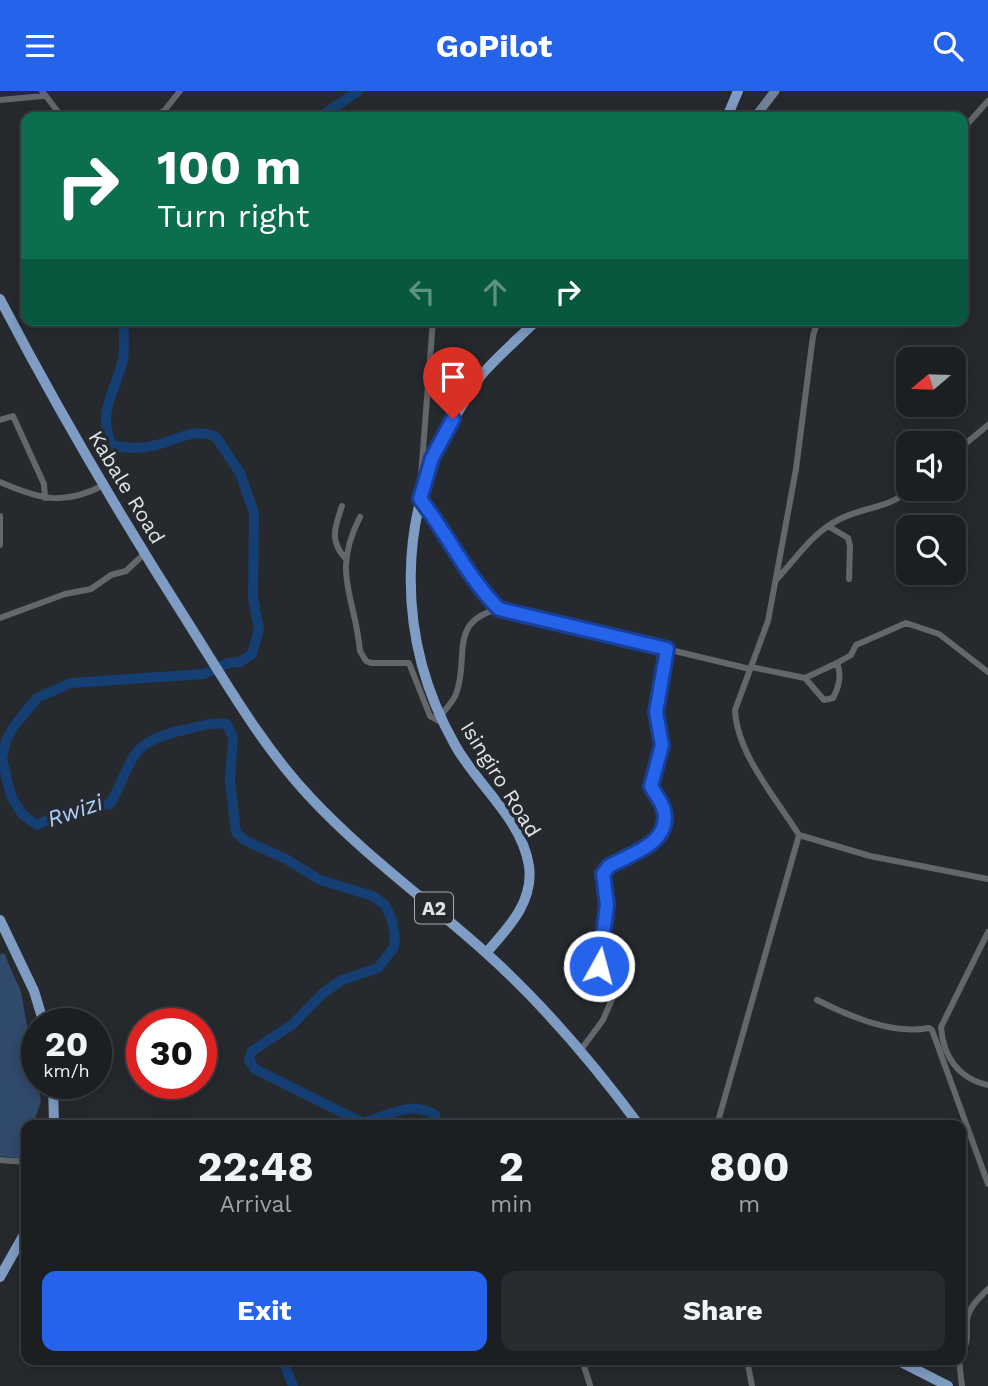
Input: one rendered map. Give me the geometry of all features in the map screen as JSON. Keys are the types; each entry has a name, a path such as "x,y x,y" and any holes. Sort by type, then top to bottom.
{"main road":[{"path":"729,112 738,91"},
{"path":"759,112 775,91"},
{"name":"Kabale Road","path":"0,299 102,486 202,646 272,751 310,797 343,830 486,953"},
{"name":"Isingiro Road","path":"486,953 520,912 529,885 529,867 515,827 476,777 442,720 419,654 412,620 412,537 432,458 482,373 531,326"},
{"path":"0,920 34,991 39,1008"},
{"name":"A2","path":"486,953 580,1051 635,1120"},
{"path":"53,1099 54,1120"},
{"path":"0,1277 21,1240"},
{"path":"907,1365 948,1386"}],"street":[{"path":"162,112 180,91"},
{"path":"0,100 43,93 58,112"},
{"path":"968,123 988,101"},
{"path":"433,326 420,499 464,569 499,609"},
{"path":"816,326 796,469 768,621 736,710 736,723 749,754 799,835 870,856 988,879"},
{"path":"0,420 13,416 44,484 45,498"},
{"path":"966,443 988,425"},
{"path":"0,482 45,498 75,498 102,486"},
{"path":"775,580 811,538 827,526 856,510 890,505 896,500"},
{"path":"342,506 333,534 334,543 345,558"},
{"path":"0,516 0,545"},
{"path":"360,517 345,558 344,577 363,658 371,663 409,663 430,716 442,720 456,695 466,630 483,614 499,609 750,668 804,678 851,655 856,645 906,623 939,634 988,672"},
{"path":"827,526 841,531 848,538 849,579"},
{"path":"0,618 73,592 91,589 111,575 126,571 144,554"},
{"path":"580,1051 603,1020 612,999 598,962 606,914 603,874 609,866 659,839 663,830 664,809 651,786 662,745 656,712 667,649"},
{"path":"804,678 824,700 833,698 840,679 837,663"},
{"path":"718,1120 799,835"},
{"path":"988,932 941,1027 952,1063 971,1082 988,1085"},
{"path":"817,1000 874,1023 910,1031 932,1030 965,1120"},
{"path":"966,1124 988,1184"},
{"path":"0,1160 21,1162"},
{"path":"966,1344 970,1336 967,1321 971,1308 988,1289"},
{"path":"584,1365 590,1385"},
{"path":"748,1365 752,1386"},
{"path":"960,1365 962,1386"}],"shaded area":[{"path":"4,953 21,992 24,1008 21,1008 21,1099 41,1101 35,1120 21,1120 21,1159 0,1156 0,955"}],"waterway":[{"name":"Rwizi","path":"327,112 358,91"},
{"name":"Rwizi","path":"124,326 123,360 106,413 108,435 113,446 132,448 152,446 191,434 216,437 240,473 254,513 253,598 259,629 252,654 240,662 228,663 204,674 71,683 37,698 14,726 6,741 2,759 11,796 22,814 37,825 65,812 110,804 134,756 151,741 199,726 227,724 233,737 230,780 236,832 244,840 286,859 320,880 373,896 385,905 392,920 394,947 378,968 342,980 323,993 293,1024 252,1051 249,1060 255,1069 357,1120"},
{"name":"Rwizi","path":"372,1120 408,1109 426,1111 435,1115 434,1120"},
{"name":"Rwizi","path":"286,1365 293,1386"}],"route":[{"path":"453,419 432,458 420,499 464,569 483,593 499,609 667,649 656,712 662,745 651,779 651,786 664,809 662,835 609,866 603,874 607,905 598,957 599,966"}]}
